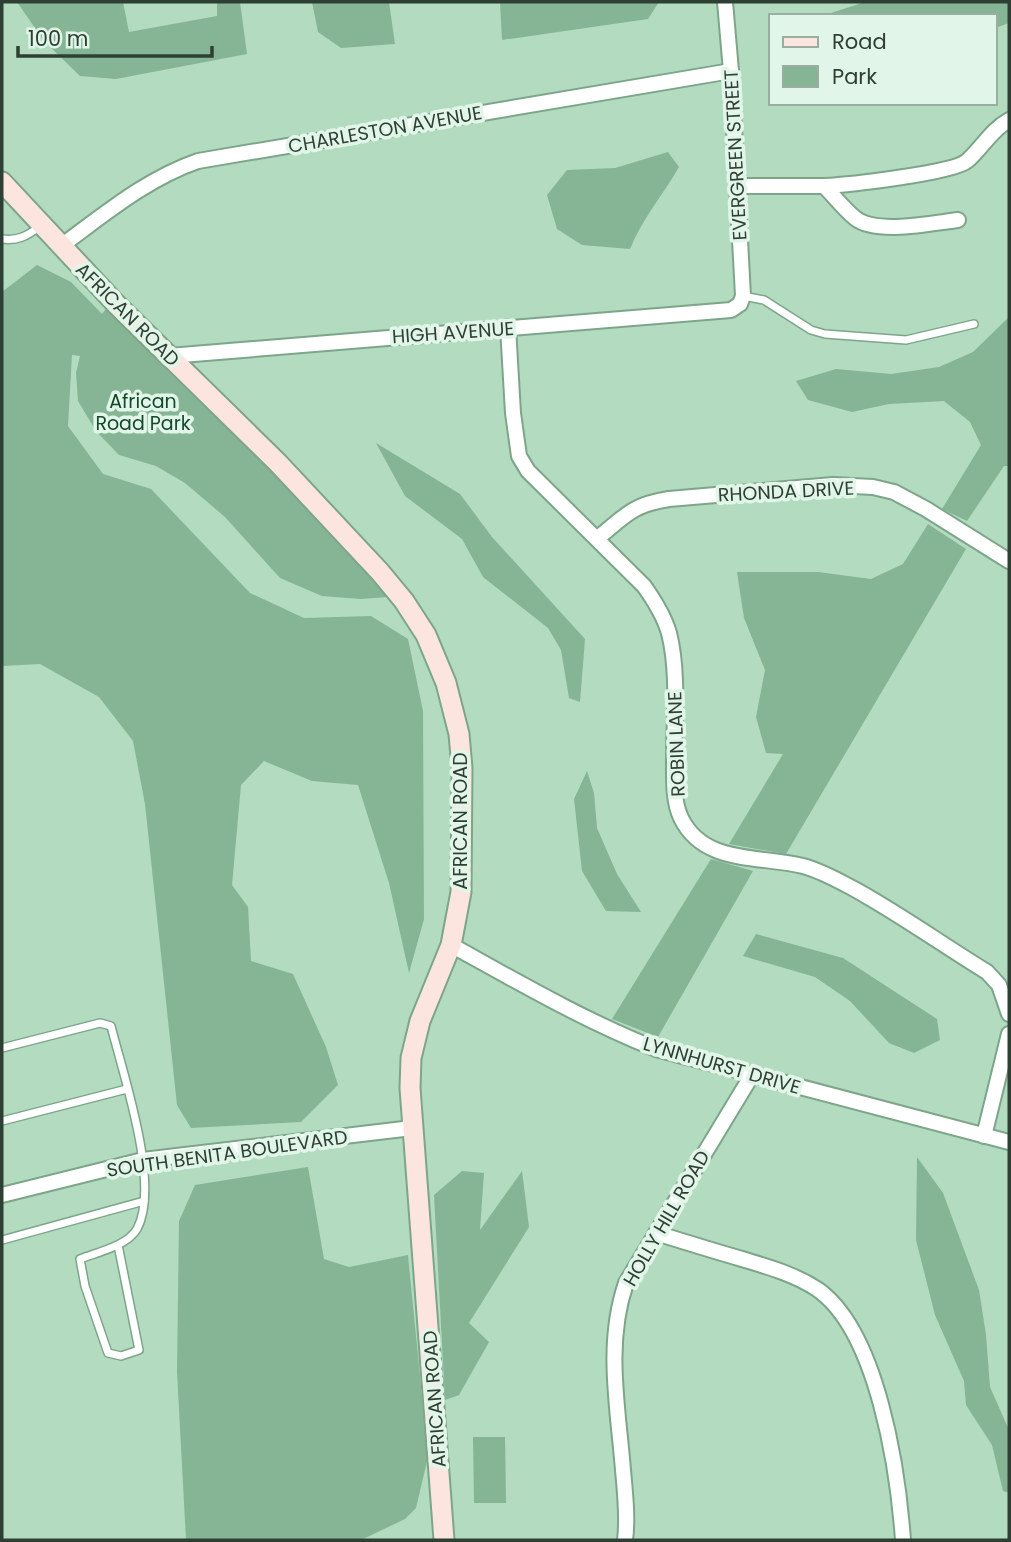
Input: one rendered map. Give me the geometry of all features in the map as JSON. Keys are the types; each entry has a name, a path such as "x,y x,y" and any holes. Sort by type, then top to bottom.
{"street":[{"name":"EVERGREEN STREET","path":"725,2 732,71 740,302"},
{"name":"CHARLESTON AVENUE","path":"61,246 132,193 171,170 198,161 732,71"},
{"path":"737,186 845,185 943,170 965,163 1000,125 1009,120"},
{"name":"AFRICAN ROAD","path":"2,182 117,305 278,463 380,572 404,601 426,635 446,684 459,734 462,768 461,892 451,945 420,1021 411,1058 412,1128 444,1540"},
{"path":"824,186 856,220 869,225 908,226 958,220"},
{"name":"HIGH AVENUE","path":"169,356 731,310 740,302"},
{"name":"ROBIN LANE","path":"508,327 513,413 519,456 528,471 644,586 669,632 674,663 674,790 680,817 695,838 710,849 726,855 804,866 874,900 987,972 999,985 1009,1014"},
{"name":"RHONDA DRIVE","path":"598,538 631,510 644,503 833,485 873,487 894,492 926,509 1009,561"},
{"name":"LYNNHURST DRIVE","path":"451,945 554,1002 656,1049 1009,1142"},
{"path":"985,1136 1009,1034"},
{"name":"HOLLY HILL ROAD","path":"625,1540 625,1486 614,1367 614,1339 619,1305 626,1283 752,1075"},
{"name":"SOUTH BENITA BOULEVARD","path":"2,1195 143,1160 412,1128"},
{"path":"656,1233 792,1275 818,1290 839,1310 859,1341 871,1373 894,1463 903,1540"}],"lane":[{"path":"2,239 26,237 42,225"},
{"path":"740,302 764,300 811,330 825,334 906,340 974,324"},
{"path":"2,1048 100,1023 111,1026 143,1160 144,1202 137,1230 118,1245 80,1259 85,1286 108,1353 121,1356 139,1350 118,1245"},
{"path":"2,1121 127,1089"},
{"path":"2,1240 144,1202"}],"green space":[{"path":"17,2 123,2 129,32 217,16 217,2 240,2 247,54 116,79 80,76 44,41"},
{"path":"312,2 389,2 395,44 341,48 318,32"},
{"path":"500,2 659,2 648,19 502,40"},
{"path":"865,2 1009,2 1009,23 997,27 997,14 828,14"},
{"path":"668,152 679,167 630,249 582,245 557,229 547,195 567,170 615,168"},
{"name":"African Road Park","path":"37,265 71,282 102,314 106,309 260,460 339,541 387,597 361,599 322,596 280,578 225,517 185,483 156,466 119,455 96,431 78,401 76,373 80,356 72,355 68,426 103,474 151,489 250,593 304,618 371,616 408,639 423,711 424,919 409,973 389,883 358,785 312,781 264,761 241,785 232,885 248,907 251,961 293,974 326,1047 338,1085 301,1122 191,1128 177,1105 145,804 133,741 99,697 40,664 2,666 2,292"},
{"path":"1009,317 1009,466 1004,466 967,521 942,509 981,445 970,422 944,401 889,404 852,412 808,400 796,381 836,369 891,374 939,367 973,352"},
{"path":"376,443 460,494 492,537 585,639 580,702 569,698 561,650 548,628 483,577 462,539 405,496"},
{"path":"928,524 966,549 786,854 729,844 783,754 766,753 756,717 765,670 744,618 737,572 818,572 871,579 903,564"},
{"path":"587,771 594,793 597,828 617,874 641,912 606,911 582,871 574,799"},
{"path":"711,859 753,871 658,1037 612,1019"},
{"path":"756,934 843,958 937,1019 940,1040 914,1053 889,1043 850,1001 815,977 743,956"},
{"path":"917,1157 943,1193 979,1290 990,1387 1009,1430 1009,1493 1003,1491 992,1445 966,1405 964,1381 935,1315 916,1240"},
{"path":"308,1167 324,1259 349,1267 408,1255 428,1457 416,1508 405,1519 361,1540 186,1540 177,1372 179,1221 195,1185"},
{"path":"462,1171 484,1173 480,1230 522,1171 529,1227 469,1323 489,1342 459,1395 445,1400 434,1195"},
{"path":"473,1437 505,1437 506,1503 474,1503"}]}
